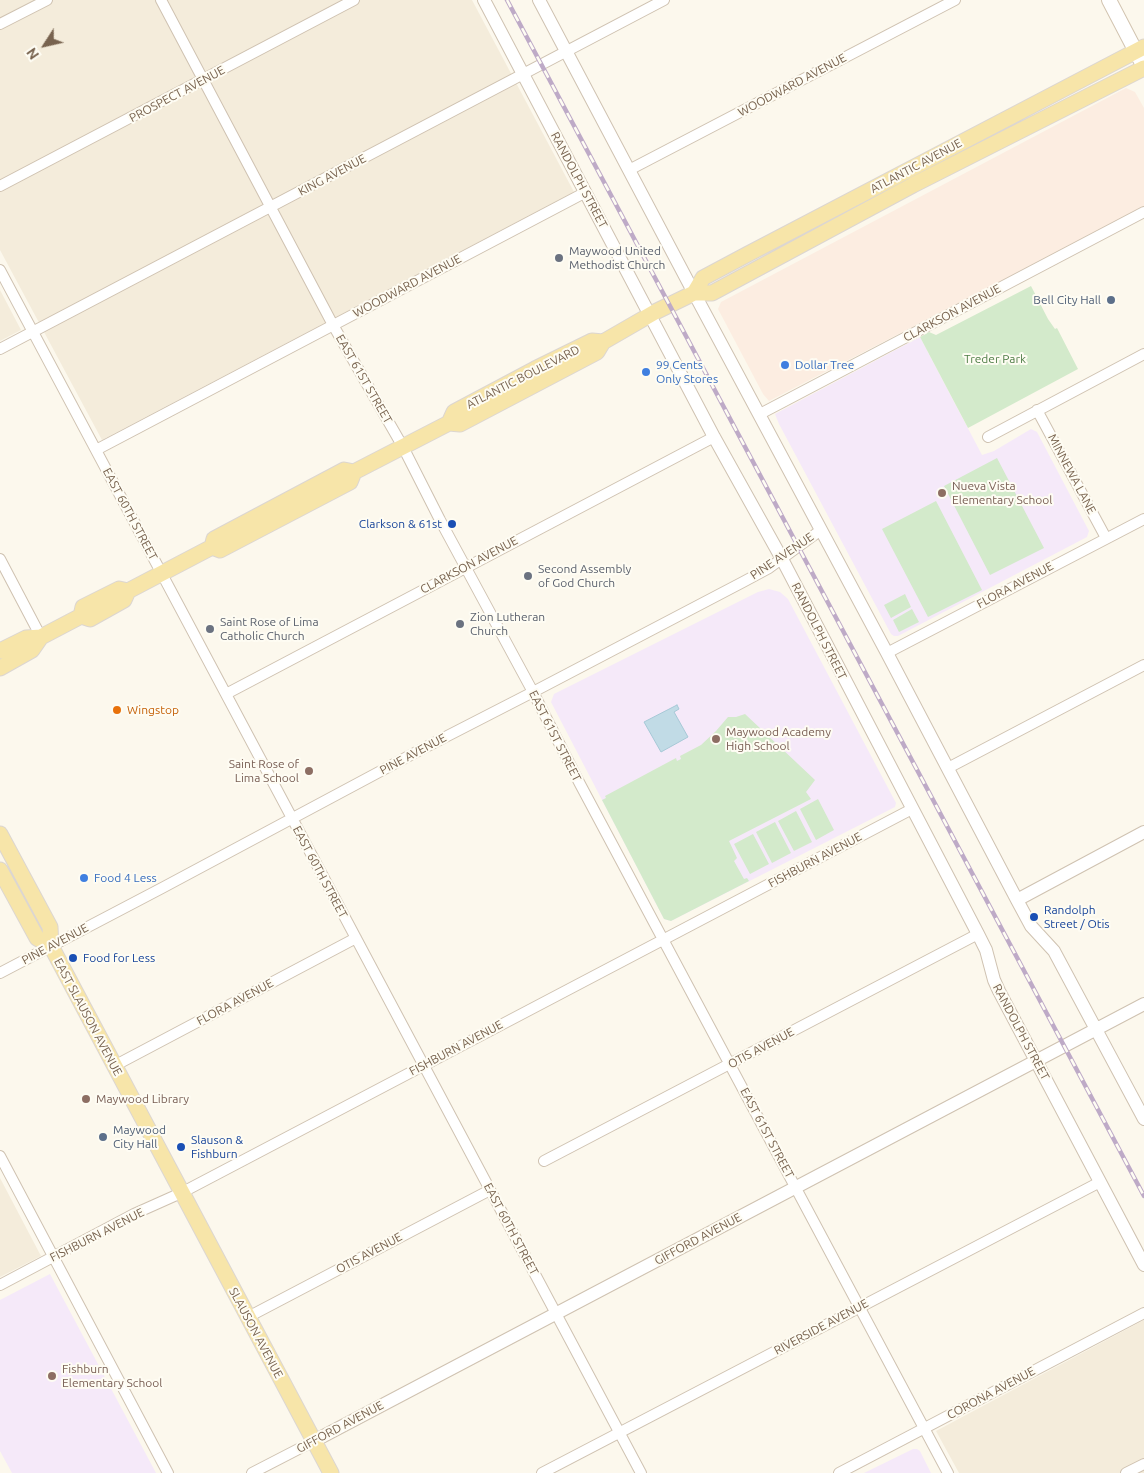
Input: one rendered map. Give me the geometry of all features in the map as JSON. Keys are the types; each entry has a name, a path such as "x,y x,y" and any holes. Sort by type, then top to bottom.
{"main road":[{"path":"1109,0 1140,49 1144,68"},
{"name":"ATLANTIC AVENUE","path":"694,293 703,278 763,245 1140,49"},
{"name":"ATLANTIC AVENUE","path":"652,314 694,293 712,293 920,182 1144,68"},
{"name":"ATLANTIC BOULEVARD","path":"0,668 32,650 42,637 81,616 90,619 124,600 128,591 212,547 214,539 344,470 354,472 449,423 454,412 535,369 592,341 603,342 652,314"},
{"name":"ATLANTIC BOULEVARD","path":"0,651 26,638 42,637"},
{"path":"0,834 50,927 51,946"},
{"path":"0,870 37,938 51,946"},
{"name":"EAST SLAUSON AVENUE","path":"51,946 181,1193"},
{"name":"SLAUSON AVENUE","path":"181,1193 331,1473"}],"street":[{"path":"0,24 47,0"},
{"name":"EAST 61ST STREET","path":"161,0 333,325 403,447 465,568 533,692 663,940 948,1473"},
{"name":"PROSPECT AVENUE","path":"0,186 354,0"},
{"name":"RANDOLPH STREET","path":"484,0 652,314 714,437 782,559 978,934 986,950 999,991 1144,1265"},
{"path":"539,0 1031,926 1054,951 1144,1119"},
{"name":"KING AVENUE","path":"0,349 664,0"},
{"name":"WOODWARD AVENUE","path":"629,170 955,0"},
{"name":"WOODWARD AVENUE","path":"96,450 586,192"},
{"name":"CLARKSON AVENUE","path":"760,414 1144,212"},
{"name":"EAST 60TH STREET","path":"0,270 641,1473"},
{"path":"988,437 1144,354"},
{"name":"MINNEWA LANE","path":"1037,410 1106,538"},
{"name":"CLARKSON AVENUE","path":"226,694 714,437"},
{"name":"FLORA AVENUE","path":"887,653 1144,518"},
{"name":"PINE AVENUE","path":"0,973 422,748 743,582 782,559 821,530"},
{"path":"0,559 42,637"},
{"path":"948,768 1144,665"},
{"name":"FISHBURN AVENUE","path":"0,1285 134,1214 181,1193 912,809"},
{"path":"1017,900 1144,832"},
{"name":"OTIS AVENUE","path":"544,1161 978,934"},
{"name":"FLORA AVENUE","path":"114,1066 356,938"},
{"name":"GIFFORD AVENUE","path":"252,1473 1144,1004"},
{"path":"0,1156 168,1473"},
{"name":"RIVERSIDE AVENUE","path":"542,1473 1100,1182"},
{"name":"OTIS AVENUE","path":"248,1317 490,1190"},
{"name":"CORONA AVENUE","path":"839,1473 1144,1313"},
{"path":"1126,1473 1144,1464"}],"shaded area":[{"path":"0,0 472,0 574,192 102,440 0,250"},
{"path":"1126,88 1135,92 1144,108 1144,207 769,401 763,394 718,309 721,302"},
{"path":"0,290 21,330 0,341"},
{"name":"Nueva Vista Elementary School","path":"920,337 982,455 994,451 1031,429 1037,432 1089,531 1087,537 898,636 894,636 891,634 775,414"},
{"name":"Maywood Academy High School","path":"769,589 780,592 788,599 896,803 895,807 671,921 664,919 551,702 554,694 758,592"},
{"path":"0,1178 41,1256 0,1277"},
{"name":"Fishburn Elementary School","path":"50,1274 156,1473 12,1473 0,1451 0,1300"},
{"path":"1144,1320 1144,1473 959,1473 936,1431"},
{"path":"913,1449 920,1451 931,1473 864,1473"}],"green space":[{"name":"Treder Park","path":"1031,286 1048,319 1055,329 1057,328 1078,369 968,428 920,337 929,332 936,335"},
{"path":"997,458 1044,548 990,575 944,486"},
{"path":"936,501 982,590 928,617 882,529"},
{"path":"905,594 911,607 891,618 884,605"},
{"path":"912,609 919,622 899,632 893,620"},
{"path":"745,714 815,780 806,792 811,799 729,841 737,858 734,861 744,879 747,878 749,881 671,921 664,919 602,800 606,798 605,796 676,758 677,761 681,759 680,756 701,745 728,717"},
{"path":"818,799 834,830 816,840 800,809"},
{"path":"796,811 812,842 794,851 778,821"},
{"path":"775,822 791,853 772,863 756,832"},
{"path":"753,834 769,864 750,874 734,844"}],"water":[{"path":"677,705 679,709 674,712 688,737 661,752 644,722"}],"railway":[{"path":"507,0 1144,1196"}],"place":[{"name":"Maywood United Methodist Church","path":"559,258"},
{"name":"Bell City Hall","path":"1111,300"},
{"name":"Dollar Tree","path":"785,365"},
{"name":"99 Cents Only Stores","path":"646,372"},
{"name":"Nueva Vista Elementary School","path":"942,493"},
{"name":"Clarkson & 61st","path":"452,524"},
{"name":"Second Assembly of God Church","path":"528,576"},
{"name":"Zion Lutheran Church","path":"460,624"},
{"name":"Saint Rose of Lima Catholic Church","path":"210,629"},
{"name":"Wingstop","path":"117,710"},
{"name":"Maywood Academy High School","path":"716,739"},
{"name":"Saint Rose of Lima School","path":"309,771"},
{"name":"Food 4 Less","path":"84,878"},
{"name":"Randolph Street / Otis","path":"1034,917"},
{"name":"Food for Less","path":"73,958"},
{"name":"Maywood Library","path":"86,1099"},
{"name":"Maywood City Hall","path":"103,1137"},
{"name":"Slauson & Fishburn","path":"181,1147"},
{"name":"Fishburn Elementary School","path":"52,1376"}]}
